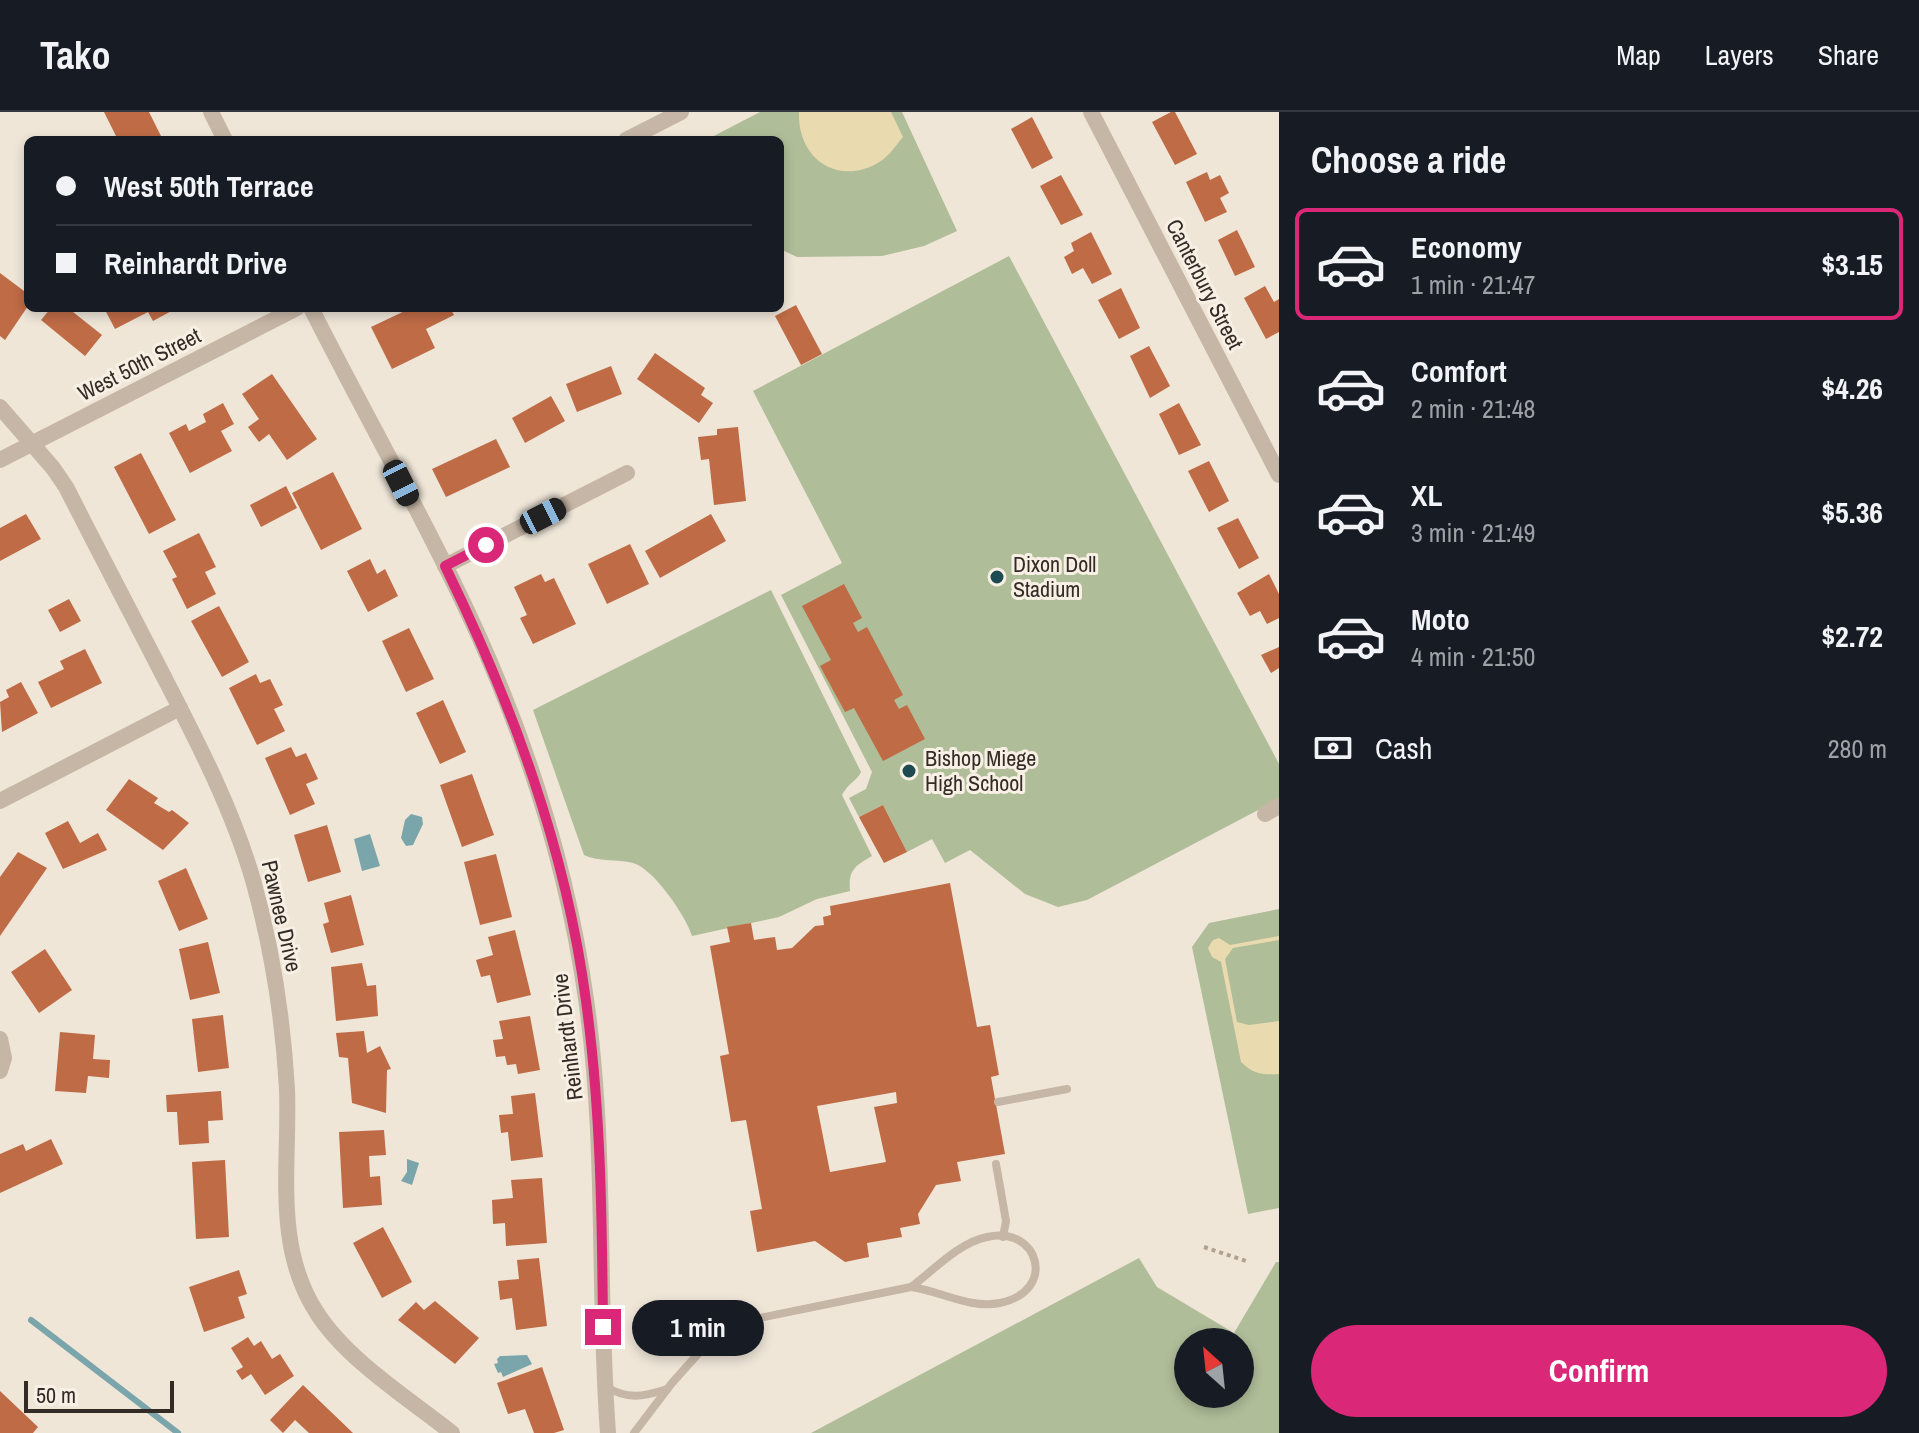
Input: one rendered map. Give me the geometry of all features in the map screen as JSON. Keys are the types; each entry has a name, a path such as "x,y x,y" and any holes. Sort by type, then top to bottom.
{"street":[{"path":"211,112 223,136"},
{"path":"634,136 681,112"},
{"name":"Canterbury Street","path":"1091,112 1279,475"},
{"name":"West 50th Street","path":"0,460 289,312"},
{"name":"Reinhardt Drive","path":"313,312 476,631 515,725 558,859 586,1001 597,1109 608,1433"},
{"name":"Pawnee Drive","path":"0,407 33,443 66,487 180,708 238,835 253,880 270,951 281,1015 287,1090 290,1247 297,1273 330,1331 356,1357 452,1433"},
{"path":"445,566 627,473"},
{"path":"0,801 180,708"},
{"path":"0,1039 4,1058 0,1071"}],"lane":[{"path":"998,1102 1067,1089"},
{"path":"996,1164 1006,1221 1003,1237"},
{"path":"634,1433 706,1345 745,1321 911,1287 979,1304 999,1303 1017,1297 1031,1286 1037,1271 1036,1258 1028,1247 1012,1238 985,1237 967,1245 911,1287"},
{"path":"604,1385 620,1395 641,1397 667,1389"}],"path":[{"path":"1204,1247 1249,1262"}],"green space":[{"path":"760,112 902,112 957,231 924,246 882,256 797,257 784,251 784,136 714,136"},
{"name":"Dixon Doll Stadium","path":"1009,256 1279,764 1279,799 1087,900 1058,907 1025,894 970,850 945,863 932,839 907,852 883,805 859,817 849,798 866,789 872,772 781,595 842,563 753,391"},
{"path":"771,590 861,772 842,795 872,856 854,869 850,891 817,899 779,917 692,936 668,894 641,867 584,855 533,710"},
{"path":"1279,909 1279,1208 1248,1214 1192,947 1209,923"},
{"path":"1139,1258 1157,1287 1226,1328 1174,1328 1174,1408 1254,1408 1254,1328 1237,1328 1276,1262 1279,1262 1279,1433 811,1433"}],"sand":[{"path":"799,112 891,112 903,137 881,161 865,169 836,170 813,155 805,143"},
{"path":"1279,936 1279,940 1233,948 1225,959 1237,1022 1249,1025 1279,1021 1279,1074 1263,1074 1241,1062 1221,962 1212,957 1208,948 1213,940 1219,938 1230,945"}],"water":[{"path":"411,814 422,817 423,824 413,845 406,846 401,838 405,820"},
{"path":"370,834 380,866 362,871 354,839"},
{"path":"407,1159 419,1163 412,1185 401,1181 407,1172"},
{"path":"527,1355 532,1364 503,1377 494,1364 498,1363 500,1356"}],"building":[{"path":"104,112 149,112 161,136 116,136"},
{"path":"1175,112 1197,154 1175,165 1152,122"},
{"path":"1032,117 1053,158 1032,169 1011,129"},
{"path":"1207,172 1210,180 1220,175 1229,193 1220,198 1227,212 1205,222 1186,182"},
{"path":"1061,175 1083,215 1061,225 1040,186"},
{"path":"1237,230 1255,267 1235,276 1218,240"},
{"path":"1091,232 1112,274 1092,284 1083,268 1072,274 1064,257 1074,251 1071,243"},
{"path":"0,273 24,291 24,312 5,340 0,336"},
{"path":"1265,286 1274,302 1279,299 1279,332 1266,339 1244,298"},
{"path":"1121,288 1140,328 1119,339 1098,300"},
{"path":"796,305 822,354 801,365 775,316"},
{"path":"48,312 73,312 102,335 85,356 41,320"},
{"path":"106,312 148,312 115,329"},
{"path":"148,312 170,312 153,321"},
{"path":"403,312 452,312 454,315 426,329 435,348 392,369 371,327"},
{"path":"1149,346 1170,386 1150,398 1130,356"},
{"path":"655,353 705,388 701,395 713,403 699,423 637,379"},
{"path":"611,366 622,394 577,412 566,384"},
{"path":"272,374 317,439 287,460 269,434 259,442 248,427 259,419 242,394"},
{"path":"551,396 565,421 525,443 512,418"},
{"path":"223,403 234,424 221,431 232,451 190,473 169,433 186,424 189,431 206,422 203,414"},
{"path":"1179,403 1201,445 1179,455 1159,414"},
{"path":"738,427 746,501 714,505 709,459 701,460 698,437 717,435 717,429"},
{"path":"496,439 510,467 446,497 432,469"},
{"path":"141,453 176,520 149,534 114,467"},
{"path":"1209,461 1229,501 1209,512 1188,471"},
{"path":"333,472 362,529 321,550 292,493"},
{"path":"286,486 297,508 261,527 250,505"},
{"path":"26,514 41,539 0,561 0,528"},
{"path":"711,514 726,541 660,578 645,551"},
{"path":"1238,518 1259,558 1239,569 1217,528"},
{"path":"199,533 216,567 205,572 216,594 187,609 172,579 177,577 163,551"},
{"path":"630,544 649,584 607,604 588,564"},
{"path":"370,559 377,574 385,569 398,596 368,612 347,571"},
{"path":"541,574 545,582 554,578 576,624 533,644 520,618 527,615 514,587"},
{"path":"1269,574 1279,594 1279,618 1267,624 1260,611 1250,616 1237,593"},
{"path":"844,584 862,618 853,623 858,632 867,627 903,695 894,700 899,709 907,705 925,739 883,761 854,708 845,712 820,666 831,660 802,606"},
{"path":"69,599 81,621 60,632 48,610"},
{"path":"219,606 249,662 222,677 191,621"},
{"path":"409,628 434,679 406,692 382,641"},
{"path":"1279,647 1279,668 1271,673 1261,655"},
{"path":"85,649 102,683 51,708 38,682 64,669 60,661"},
{"path":"256,674 260,683 270,679 283,705 274,709 285,731 257,745 229,688"},
{"path":"21,682 38,713 2,732 0,702 9,697 6,690"},
{"path":"443,700 466,752 440,764 416,713"},
{"path":"291,747 296,757 306,753 318,779 306,784 315,804 290,815 265,758"},
{"path":"472,774 494,835 462,847 440,785"},
{"path":"129,779 158,798 154,803 169,812 172,810 189,823 163,850 106,810"},
{"path":"883,805 907,852 884,863 859,817"},
{"path":"68,821 80,843 98,833 107,850 63,869 45,833"},
{"path":"327,825 341,872 308,882 294,835"},
{"path":"18,852 47,868 0,936 0,877"},
{"path":"496,854 512,917 480,925 464,862"},
{"path":"186,868 208,919 179,931 158,881"},
{"path":"950,883 977,1027 990,1025 999,1075 991,1077 1005,1154 957,1162 961,1181 936,1185 918,1214 920,1224 900,1228 902,1237 867,1243 869,1257 845,1262 815,1241 757,1252 750,1211 762,1209 746,1120 731,1122 720,1056 729,1054 710,946 730,942 727,927 751,923 754,940 775,937 777,950 792,948 815,926 824,925 823,917 831,915 830,906","holes":["896,1092 897,1103 874,1107 886,1162 830,1172 817,1106"]},
{"path":"351,895 364,945 331,953 323,924 329,922 324,903"},
{"path":"515,930 531,995 497,1003 490,975 481,977 476,960 493,955 488,937"},
{"path":"208,942 220,993 190,1000 179,949"},
{"path":"45,949 72,990 39,1013 11,972"},
{"path":"362,963 367,986 376,985 378,1016 336,1021 331,967"},
{"path":"223,1015 229,1068 198,1072 192,1019"},
{"path":"530,1016 540,1070 518,1074 516,1064 507,1065 505,1056 496,1057 493,1040 503,1039 499,1021"},
{"path":"364,1031 367,1053 380,1046 391,1069 387,1070 386,1113 352,1103 348,1058 339,1057 336,1033"},
{"path":"60,1032 95,1035 93,1059 110,1060 109,1078 88,1076 86,1093 55,1091"},
{"path":"221,1091 223,1120 208,1121 209,1143 179,1145 177,1112 167,1112 166,1095"},
{"path":"535,1093 543,1157 511,1161 508,1132 501,1133 499,1115 513,1114 511,1096"},
{"path":"384,1130 386,1155 369,1156 370,1177 380,1176 382,1205 343,1208 339,1132"},
{"path":"51,1139 63,1164 0,1193 0,1154 23,1144 26,1151"},
{"path":"225,1160 229,1237 196,1239 192,1162"},
{"path":"542,1178 547,1243 506,1246 505,1223 493,1224 492,1200 513,1198 511,1180"},
{"path":"383,1227 412,1282 382,1298 353,1243"},
{"path":"539,1258 547,1326 516,1330 512,1298 500,1300 498,1281 519,1279 517,1260"},
{"path":"239,1270 247,1294 238,1297 245,1318 204,1332 189,1287"},
{"path":"435,1301 479,1338 455,1364 398,1320 416,1302 424,1310"},
{"path":"248,1337 254,1346 261,1341 272,1359 280,1354 294,1376 265,1395 251,1374 242,1380 236,1371 243,1367 231,1348"},
{"path":"542,1367 564,1430 554,1433 534,1433 525,1409 508,1414 497,1383"},
{"path":"303,1385 353,1433 309,1433 295,1420 283,1433 270,1420"},
{"path":"0,1391 38,1427 33,1433 0,1433"}],"waterway":[{"path":"31,1320 178,1433"}],"place":[{"name":"Dixon Doll Stadium","path":"997,577"},
{"name":"Bishop Miege High School","path":"909,771"}],"route":[{"path":"486,545 445,566 515,725 558,859 575,936 586,1001 597,1109 603,1327"}]}
